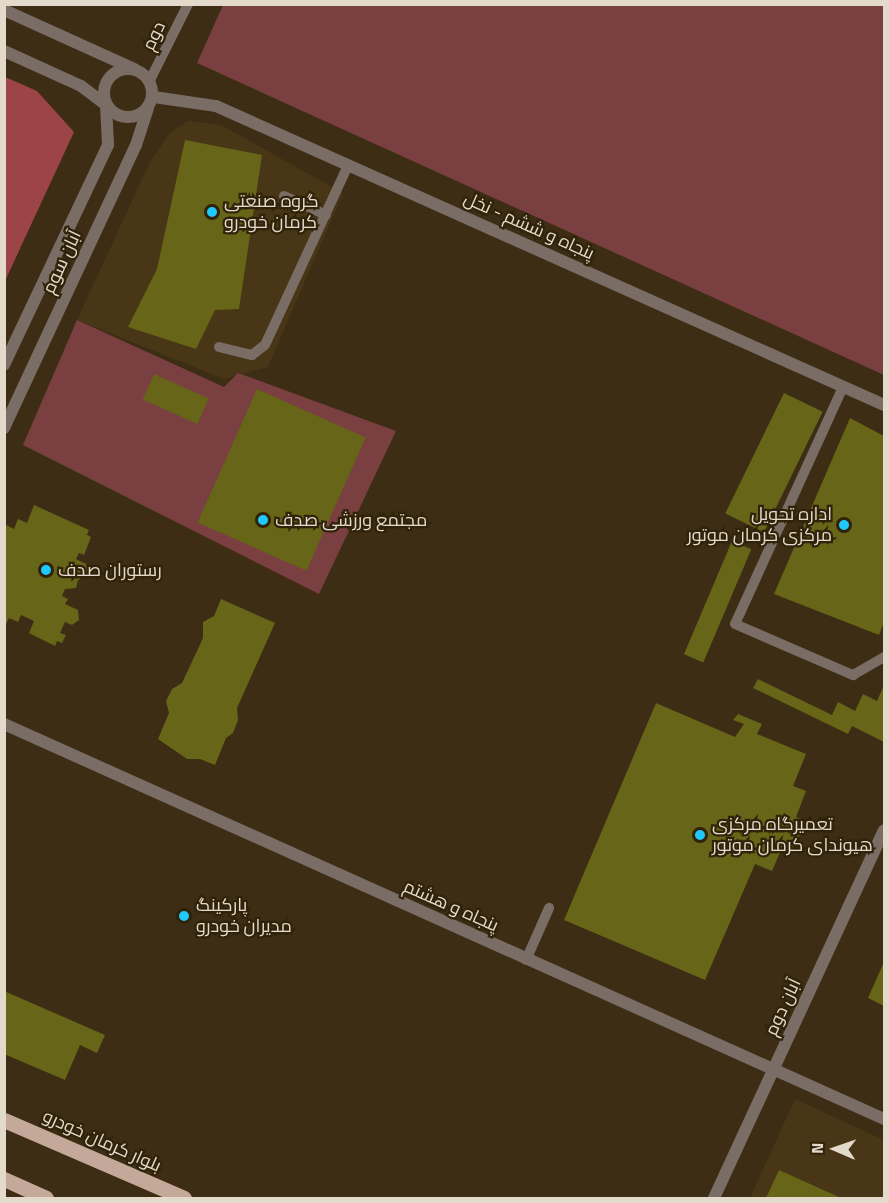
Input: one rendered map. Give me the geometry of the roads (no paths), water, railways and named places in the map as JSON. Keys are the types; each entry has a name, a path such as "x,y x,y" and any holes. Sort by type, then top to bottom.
{"main road":[{"name":"بلوار کرمان خودرو","path":"4,1120 184,1198"},
{"path":"4,1179 46,1198"}],"street":[{"path":"4,10 140,72 150,82 154,97 148,109 132,116 117,114 81,86 4,51"},
{"path":"106,105 103,91 113,74 126,69 140,72"},
{"name":"پنجاه و ششم - نخل","path":"154,97 216,106 885,405"},
{"name":"آبان سوم","path":"4,365 108,145 106,105"},
{"name":"آبان سوم","path":"4,428 136,146 148,109"},
{"name":"پنجاه و هشتم","path":"4,723 526,960 885,1119"},
{"name":"آبان دوم","path":"714,1198 885,830"}],"lane":[{"name":"دوم","path":"150,82 188,4"},
{"path":"219,347 243,355 252,355 265,345 348,165"},
{"path":"284,196 326,215"},
{"path":"843,387 735,624 853,675 885,657"},
{"path":"526,960 549,908"}],"place":[{"name":"گروه صنعتی کرمان خودرو","path":"212,212"},
{"name":"مجتمع ورزشی صدف","path":"263,520"},
{"name":"اداره تحویل مرکزی کرمان موتور","path":"844,525"},
{"name":"رستوران صدف","path":"46,570"},
{"name":"تعمیرگاه مرکزی هیوندای کرمان موتور","path":"700,835"},
{"name":"پارکینگ مدیران خودرو","path":"184,916"}]}
